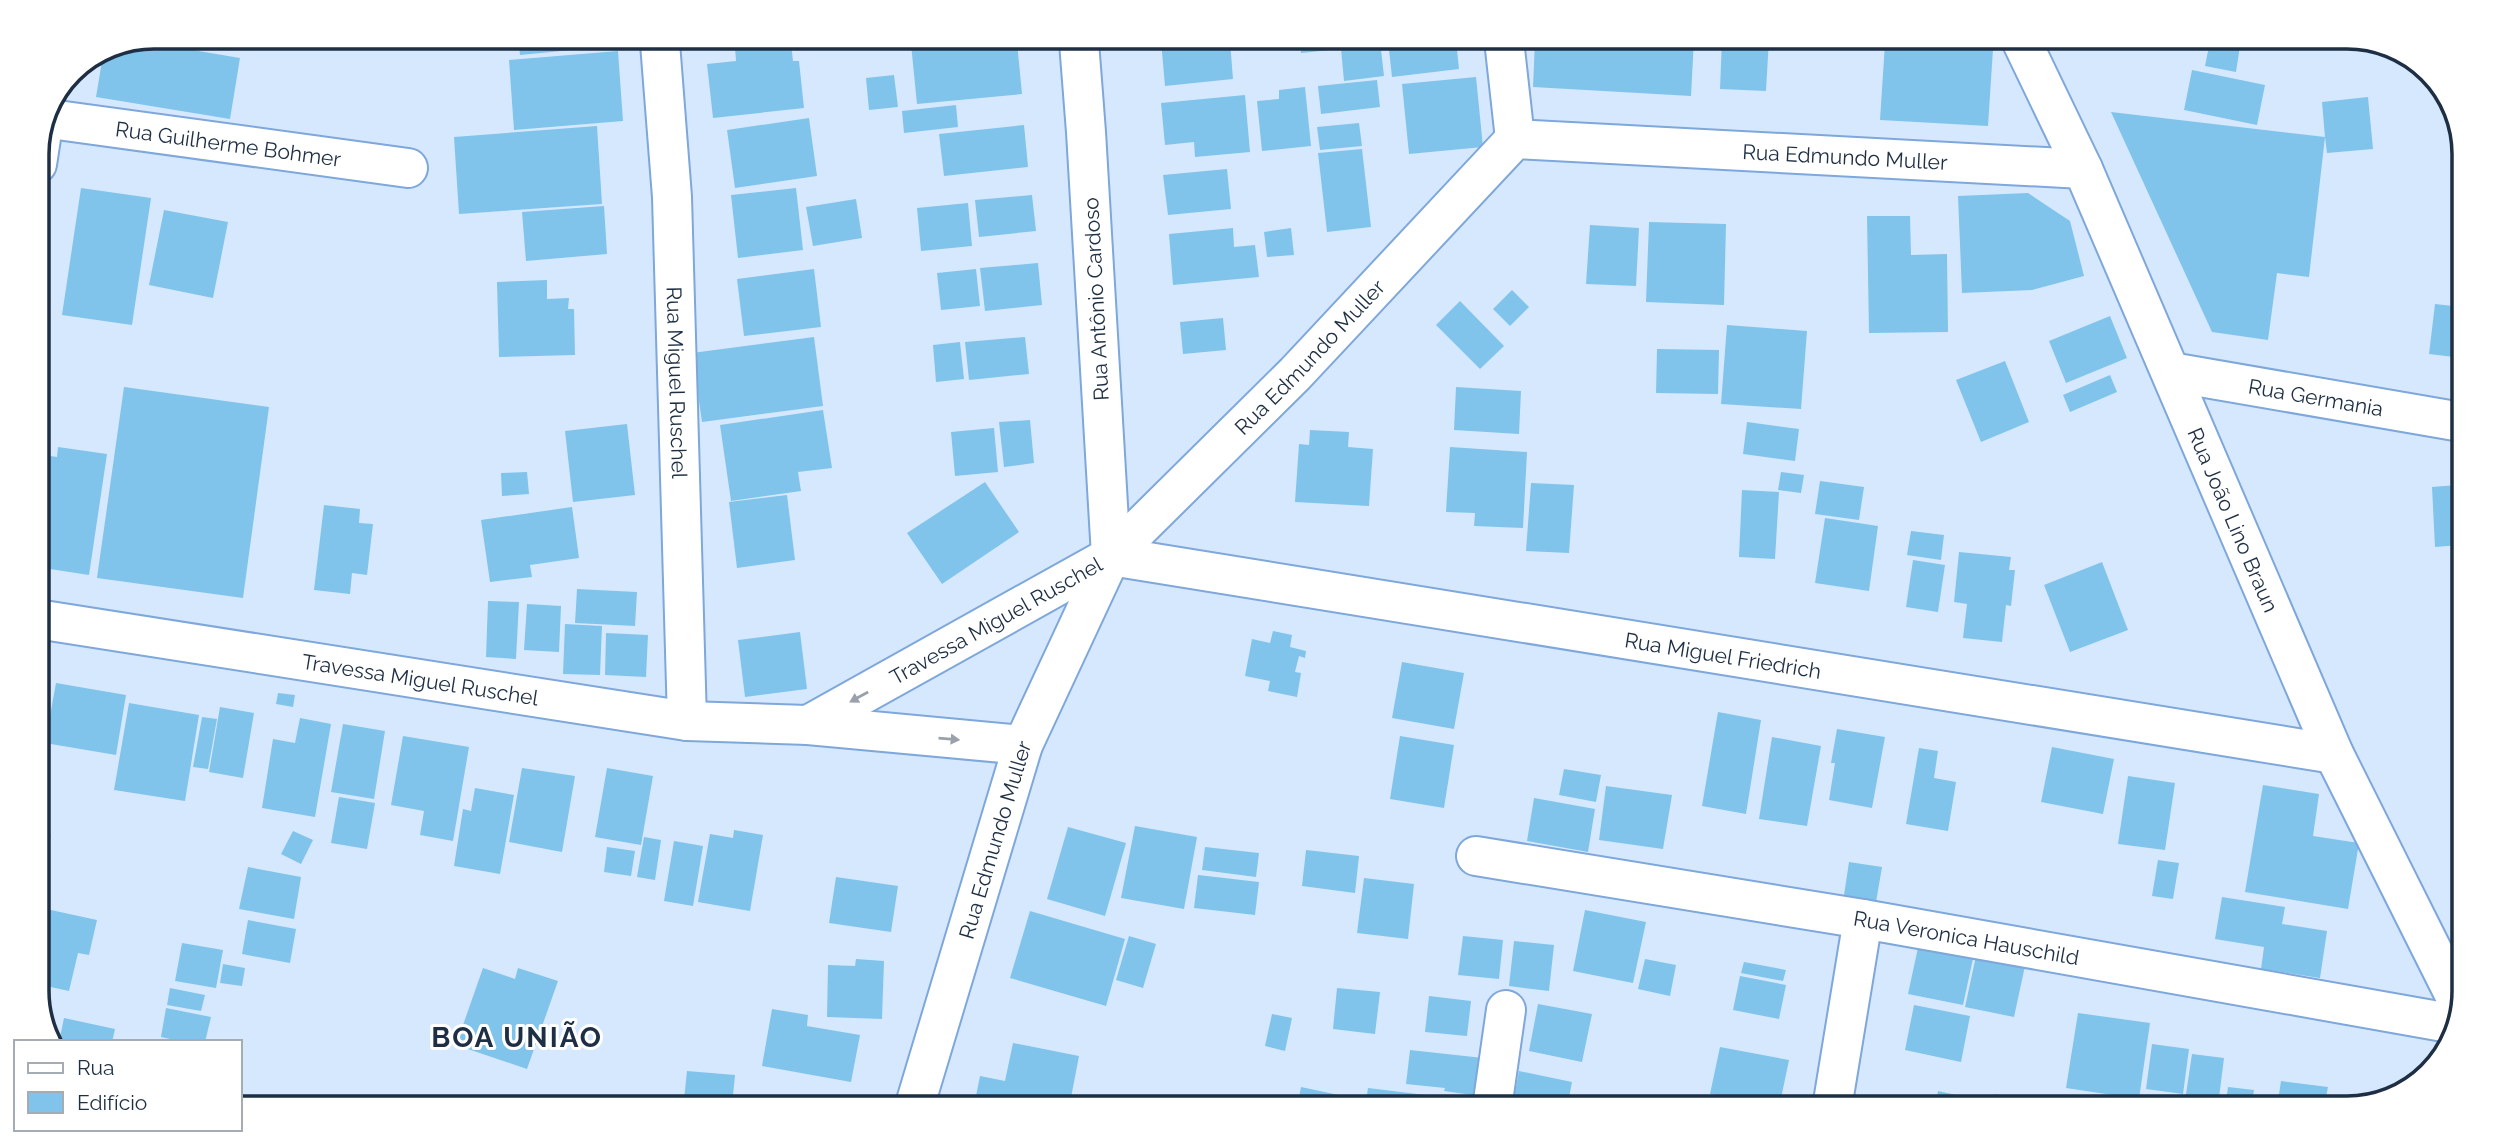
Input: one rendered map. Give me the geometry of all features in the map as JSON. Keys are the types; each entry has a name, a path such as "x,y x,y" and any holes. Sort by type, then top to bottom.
{"street":[{"name":"Rua Miguel Ruschel","path":"660,49 672,197 687,721"},
{"name":"Rua Antônio Cardoso","path":"1079,49 1111,556"},
{"path":"1505,49 1515,139"},
{"name":"Rua João Lino Braun","path":"2025,49 2083,169 2334,754 2452,990"},
{"name":"Rua Guilherme Bohmer","path":"56,120 408,167"},
{"name":"Rua Edmundo Muller","path":"918,1096 1023,745 1111,556 1295,374 1515,139 2083,169"},
{"name":"Rua Germania","path":"2171,372 2452,420"},
{"name":"Travessa Miguel Ruschel","path":"807,726 1111,556"},
{"name":"Rua Miguel Friedrich","path":"1111,556 2334,754"},
{"name":"Travessa Miguel Ruschel","path":"49,621 687,721 807,726 1023,745"},
{"name":"Rua Veronica Hauschild","path":"1476,856 1863,919 2447,1023"},
{"path":"1834,1096 1863,919"},
{"path":"1494,1096 1506,1010"}],"building":[{"path":"187,49 240,58 230,119 96,97 102,63 120,55 140,50"},
{"path":"519,49 582,49 520,55"},
{"path":"735,49 792,49 793,61 799,61 804,108 713,118 707,64 736,61"},
{"path":"912,49 1018,49 1022,94 917,104"},
{"path":"1162,49 1231,49 1233,79 1165,86"},
{"path":"1301,49 1341,49 1301,53"},
{"path":"1341,49 1381,49 1384,76 1344,81"},
{"path":"1389,49 1457,49 1459,69 1392,77"},
{"path":"1535,49 1693,49 1691,96 1533,87"},
{"path":"1722,49 1768,49 1766,91 1720,89"},
{"path":"1885,49 1993,49 1988,126 1880,120"},
{"path":"2208,49 2240,49 2236,72 2205,66"},
{"path":"618,51 623,121 514,130 509,60"},
{"path":"2192,70 2265,85 2257,125 2184,110"},
{"path":"894,75 898,107 869,110 866,78"},
{"path":"1476,77 1483,147 1409,154 1402,84"},
{"path":"1377,80 1380,107 1321,114 1318,86"},
{"path":"1305,87 1311,146 1262,151 1257,101 1279,99 1279,90"},
{"path":"1245,95 1250,152 1195,157 1194,142 1165,145 1161,103"},
{"path":"2368,97 2373,149 2327,153 2322,102"},
{"path":"956,105 958,127 904,133 902,111"},
{"path":"2111,112 2325,137 2309,277 2277,273 2268,340 2212,332"},
{"path":"809,118 817,176 735,188 727,130"},
{"path":"1359,123 1362,146 1320,150 1317,127"},
{"path":"1024,125 1028,167 944,176 939,134"},
{"path":"597,126 602,204 459,214 454,137"},
{"path":"1362,149 1371,227 1327,232 1318,153"},
{"path":"1227,169 1231,209 1168,215 1163,175"},
{"path":"81,188 151,198 132,325 62,315"},
{"path":"796,188 803,250 738,258 731,195"},
{"path":"2028,193 2070,221 2084,276 2032,290 1962,293 1958,196"},
{"path":"1032,195 1036,231 979,237 975,200"},
{"path":"856,199 862,238 813,246 806,207"},
{"path":"968,203 972,246 921,251 917,208"},
{"path":"604,206 607,254 526,261 522,212"},
{"path":"164,210 228,222 213,298 149,285"},
{"path":"1867,216 1910,216 1911,255 1947,254 1948,332 1869,333"},
{"path":"1649,222 1726,224 1724,305 1646,302"},
{"path":"1590,225 1639,228 1636,286 1586,284"},
{"path":"1233,228 1234,247 1255,245 1259,277 1173,285 1169,234"},
{"path":"1291,228 1294,255 1267,257 1264,232"},
{"path":"1038,263 1042,305 985,311 980,268"},
{"path":"814,269 821,327 744,336 737,279"},
{"path":"976,269 980,306 941,310 937,273"},
{"path":"547,280 547,299 569,298 568,309 574,309 575,355 499,357 497,282"},
{"path":"1512,290 1529,307 1510,326 1493,309"},
{"path":"1460,301 1504,346 1480,369 1436,325"},
{"path":"2435,304 2452,306 2452,357 2429,354"},
{"path":"2110,316 2127,358 2066,383 2049,341"},
{"path":"1223,318 1226,350 1183,354 1180,322"},
{"path":"1727,325 1807,331 1801,409 1721,404"},
{"path":"814,337 823,406 702,422 692,353"},
{"path":"1025,337 1029,374 969,380 965,342"},
{"path":"960,342 964,379 936,382 933,345"},
{"path":"1657,349 1719,350 1718,394 1656,393"},
{"path":"2005,361 2029,422 1981,442 1956,380"},
{"path":"2110,375 2117,392 2070,412 2063,395"},
{"path":"124,387 269,407 243,598 97,578"},
{"path":"1456,387 1521,391 1519,434 1454,430"},
{"path":"823,410 832,468 798,472 801,491 731,501 720,425"},
{"path":"1030,420 1034,463 1004,467 999,422"},
{"path":"1747,422 1799,429 1795,461 1743,454"},
{"path":"627,424 635,495 573,502 565,431"},
{"path":"994,428 998,472 955,476 951,432"},
{"path":"1310,430 1349,432 1348,447 1373,449 1369,506 1295,502 1299,444 1309,445"},
{"path":"58,447 107,454 89,575 49,569 49,456 57,457"},
{"path":"1450,447 1527,452 1523,528 1474,526 1475,513 1446,512"},
{"path":"527,472 529,494 502,496 501,473"},
{"path":"1781,472 1804,475 1801,493 1778,490"},
{"path":"1820,481 1864,487 1859,520 1815,514"},
{"path":"985,482 1019,532 942,584 907,533"},
{"path":"1531,483 1574,485 1569,553 1526,551"},
{"path":"2452,485 2452,546 2435,547 2432,487"},
{"path":"1742,490 1779,492 1775,559 1739,557"},
{"path":"787,495 795,560 737,568 729,502"},
{"path":"324,505 360,509 359,523 373,524 367,575 352,573 350,594 314,590"},
{"path":"572,507 579,558 530,565 532,577 490,582 481,520"},
{"path":"1825,518 1878,526 1869,591 1815,583"},
{"path":"1911,531 1944,535 1941,560 1907,555"},
{"path":"1959,552 2011,557 2009,570 2015,570 2011,606 2006,605 2002,642 1963,638 1967,604 1954,602"},
{"path":"1913,560 1945,565 1938,612 1906,607"},
{"path":"2102,562 2128,630 2070,652 2044,585"},
{"path":"577,589 637,592 635,626 575,623"},
{"path":"488,601 519,602 516,659 486,657"},
{"path":"527,604 561,606 559,652 524,650"},
{"path":"565,624 602,626 600,675 563,674"},
{"path":"1273,631 1292,635 1290,647 1306,651 1305,658 1299,656 1295,672 1301,673 1297,697 1268,691 1270,681 1245,676 1252,639 1270,643"},
{"path":"800,632 807,689 745,697 738,640"},
{"path":"606,633 648,635 646,677 605,675"},
{"path":"1402,662 1464,673 1454,729 1392,718"},
{"path":"56,683 126,695 116,755 49,744 49,721"},
{"path":"278,693 295,695 293,707 276,704"},
{"path":"129,703 199,715 185,801 114,790"},
{"path":"220,707 254,713 243,778 209,772"},
{"path":"1718,712 1761,720 1746,814 1702,806"},
{"path":"202,717 217,719 208,769 193,767"},
{"path":"300,718 331,724 315,817 262,808 273,739 295,743"},
{"path":"343,724 385,731 374,799 331,792"},
{"path":"1837,729 1885,737 1872,808 1829,800 1835,763 1831,763"},
{"path":"403,736 469,747 453,841 420,835 424,811 391,805"},
{"path":"1400,736 1454,745 1444,808 1390,799"},
{"path":"1772,737 1821,746 1807,826 1759,819"},
{"path":"2052,747 2114,759 2103,814 2041,802"},
{"path":"1919,748 1938,751 1934,778 1956,782 1948,831 1906,824"},
{"path":"522,768 575,776 562,852 509,842"},
{"path":"607,768 653,776 641,845 595,837"},
{"path":"1564,769 1601,775 1596,802 1559,795"},
{"path":"2128,776 2175,783 2165,850 2118,844"},
{"path":"2263,785 2319,794 2313,836 2359,843 2348,909 2245,892"},
{"path":"1606,786 1672,795 1663,849 1599,840"},
{"path":"475,788 514,795 500,874 454,866 463,809 471,811"},
{"path":"339,797 375,803 367,849 331,843"},
{"path":"1534,798 1595,809 1588,852 1527,841"},
{"path":"1135,826 1197,837 1184,909 1121,898"},
{"path":"1068,827 1126,843 1105,916 1047,899"},
{"path":"734,830 763,835 750,911 698,902 710,834 733,838"},
{"path":"293,831 313,840 301,864 281,854"},
{"path":"644,837 661,840 655,880 637,877"},
{"path":"674,841 703,846 693,906 664,901"},
{"path":"607,847 635,851 631,876 604,872"},
{"path":"1205,847 1259,853 1256,877 1202,870"},
{"path":"1306,850 1359,856 1355,893 1302,886"},
{"path":"2158,860 2179,863 2173,899 2152,896"},
{"path":"1849,862 1882,867 1875,908 1843,902"},
{"path":"248,867 301,877 294,919 239,909"},
{"path":"1198,875 1259,882 1255,915 1194,908"},
{"path":"836,877 898,886 891,932 829,923"},
{"path":"1364,878 1414,884 1408,939 1357,933"},
{"path":"2222,897 2285,907 2282,924 2327,931 2320,978 2261,969 2264,947 2215,939"},
{"path":"49,910 97,920 89,955 78,953 69,991 49,987"},
{"path":"1585,910 1646,922 1633,983 1573,971"},
{"path":"1030,911 1125,939 1106,1006 1010,978"},
{"path":"248,920 296,929 290,963 242,954"},
{"path":"1129,936 1156,944 1143,988 1116,980"},
{"path":"1463,936 1503,940 1499,979 1458,975"},
{"path":"1514,941 1554,945 1549,991 1509,986"},
{"path":"182,943 223,950 216,988 175,981"},
{"path":"1919,943 1974,954 1963,1005 1908,994"},
{"path":"1976,956 2025,966 2014,1017 1965,1007"},
{"path":"856,959 884,961 882,1019 827,1017 828,965 855,966"},
{"path":"1645,959 1676,965 1670,996 1638,989"},
{"path":"1744,962 1786,970 1783,981 1741,973"},
{"path":"223,964 245,968 242,986 220,983"},
{"path":"483,968 515,979 518,968 558,981 527,1069 456,1045"},
{"path":"1740,976 1786,985 1779,1019 1733,1010"},
{"path":"170,988 205,995 201,1011 167,1005"},
{"path":"1337,988 1380,992 1375,1034 1333,1029"},
{"path":"1429,996 1471,1001 1467,1036 1425,1032"},
{"path":"1538,1004 1592,1014 1582,1062 1529,1051"},
{"path":"1914,1005 1970,1016 1961,1062 1905,1050"},
{"path":"166,1008 211,1017 205,1040 161,1037"},
{"path":"772,1009 808,1015 807,1026 860,1035 851,1082 762,1066"},
{"path":"2078,1013 2150,1023 2139,1096 2119,1096 2066,1088"},
{"path":"1272,1014 1292,1018 1285,1051 1265,1046"},
{"path":"64,1018 115,1029 112,1040 61,1040"},
{"path":"1013,1043 1079,1056 1071,1096 976,1096 980,1076 1005,1081"},
{"path":"2152,1044 2189,1049 2183,1094 2146,1089"},
{"path":"1720,1047 1789,1060 1782,1096 1710,1094"},
{"path":"1410,1050 1483,1058 1479,1096 1444,1091 1445,1088 1406,1084"},
{"path":"2192,1054 2224,1058 2219,1096 2186,1096"},
{"path":"687,1071 735,1075 733,1096 684,1096"},
{"path":"1519,1071 1572,1082 1569,1096 1514,1096"},
{"path":"2281,1081 2328,1087 2326,1096 2279,1096"},
{"path":"1301,1087 1343,1096 1299,1096"},
{"path":"2228,1087 2254,1090 2253,1096 2227,1096"},
{"path":"1368,1088 1434,1096 1367,1096"},
{"path":"1938,1091 1960,1096 1937,1096"}],"district":[{"name":"BOA UNIÃO","path":"517,1037"}]}
